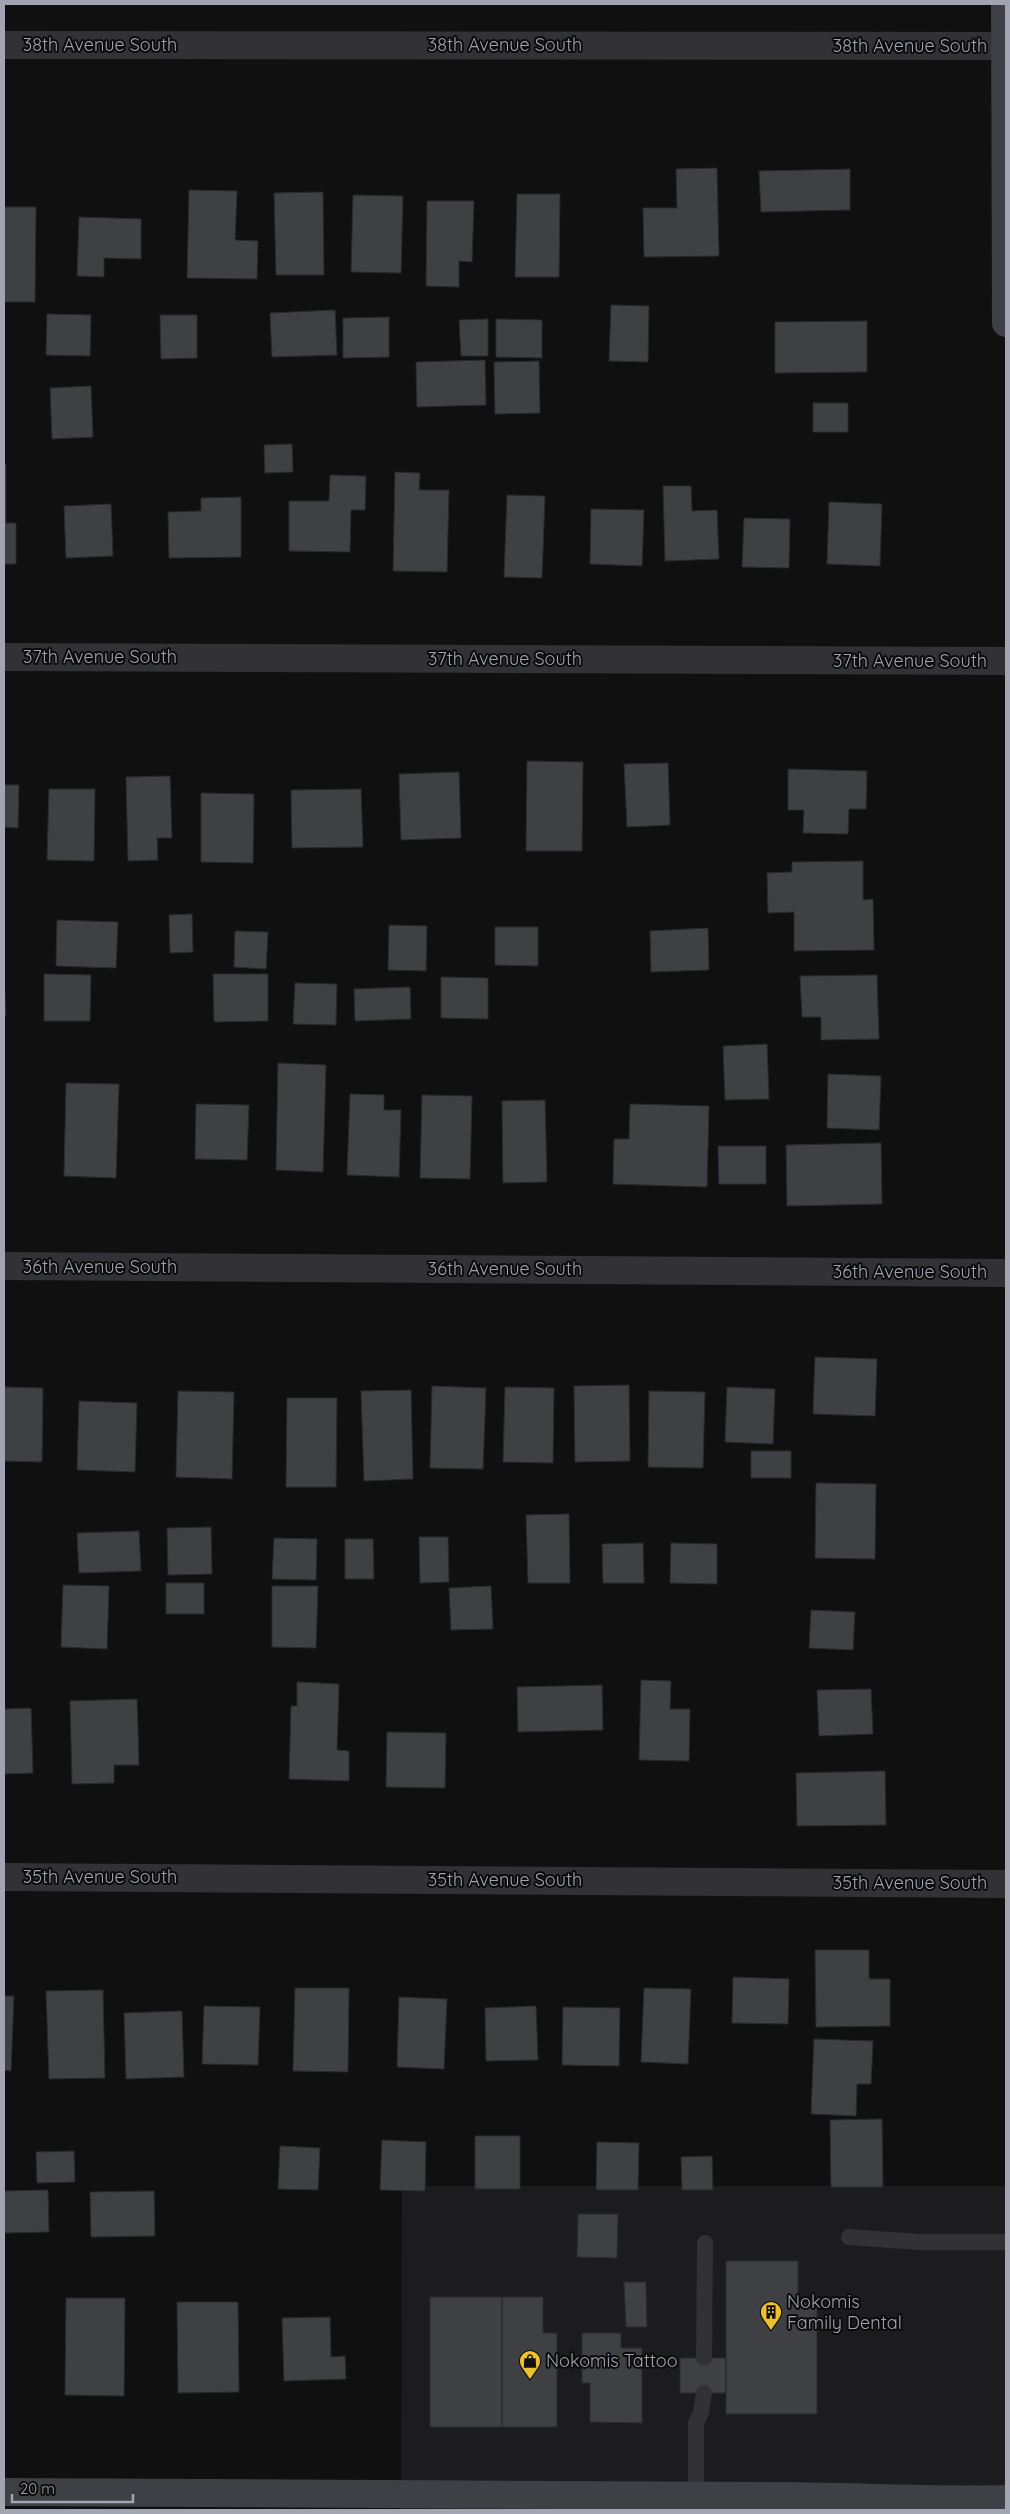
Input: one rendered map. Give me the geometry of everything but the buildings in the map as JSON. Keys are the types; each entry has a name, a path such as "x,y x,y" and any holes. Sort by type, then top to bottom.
{"street":[{"path":"1005,4 1006,323"},
{"name":"38th Avenue South","path":"4,45 1006,46"},
{"name":"37th Avenue South","path":"4,657 1006,661"},
{"name":"36th Avenue South","path":"4,1266 1006,1272"},
{"name":"35th Avenue South","path":"4,1877 1006,1884"},
{"path":"4,2492 602,2503 696,2497 852,2496 941,2501 1006,2499"}],"lane":[{"path":"849,2237 920,2242 1006,2242"},
{"path":"704,2243 704,2358"},
{"path":"696,2497 696,2423 702,2406 704,2392"}],"shaded area":[{"path":"402,2186 1006,2186 1006,2510 401,2510"}],"place":[{"name":"Nokomis Family Dental","path":"771,2331"},
{"name":"Nokomis Tattoo","path":"530,2380"}]}
